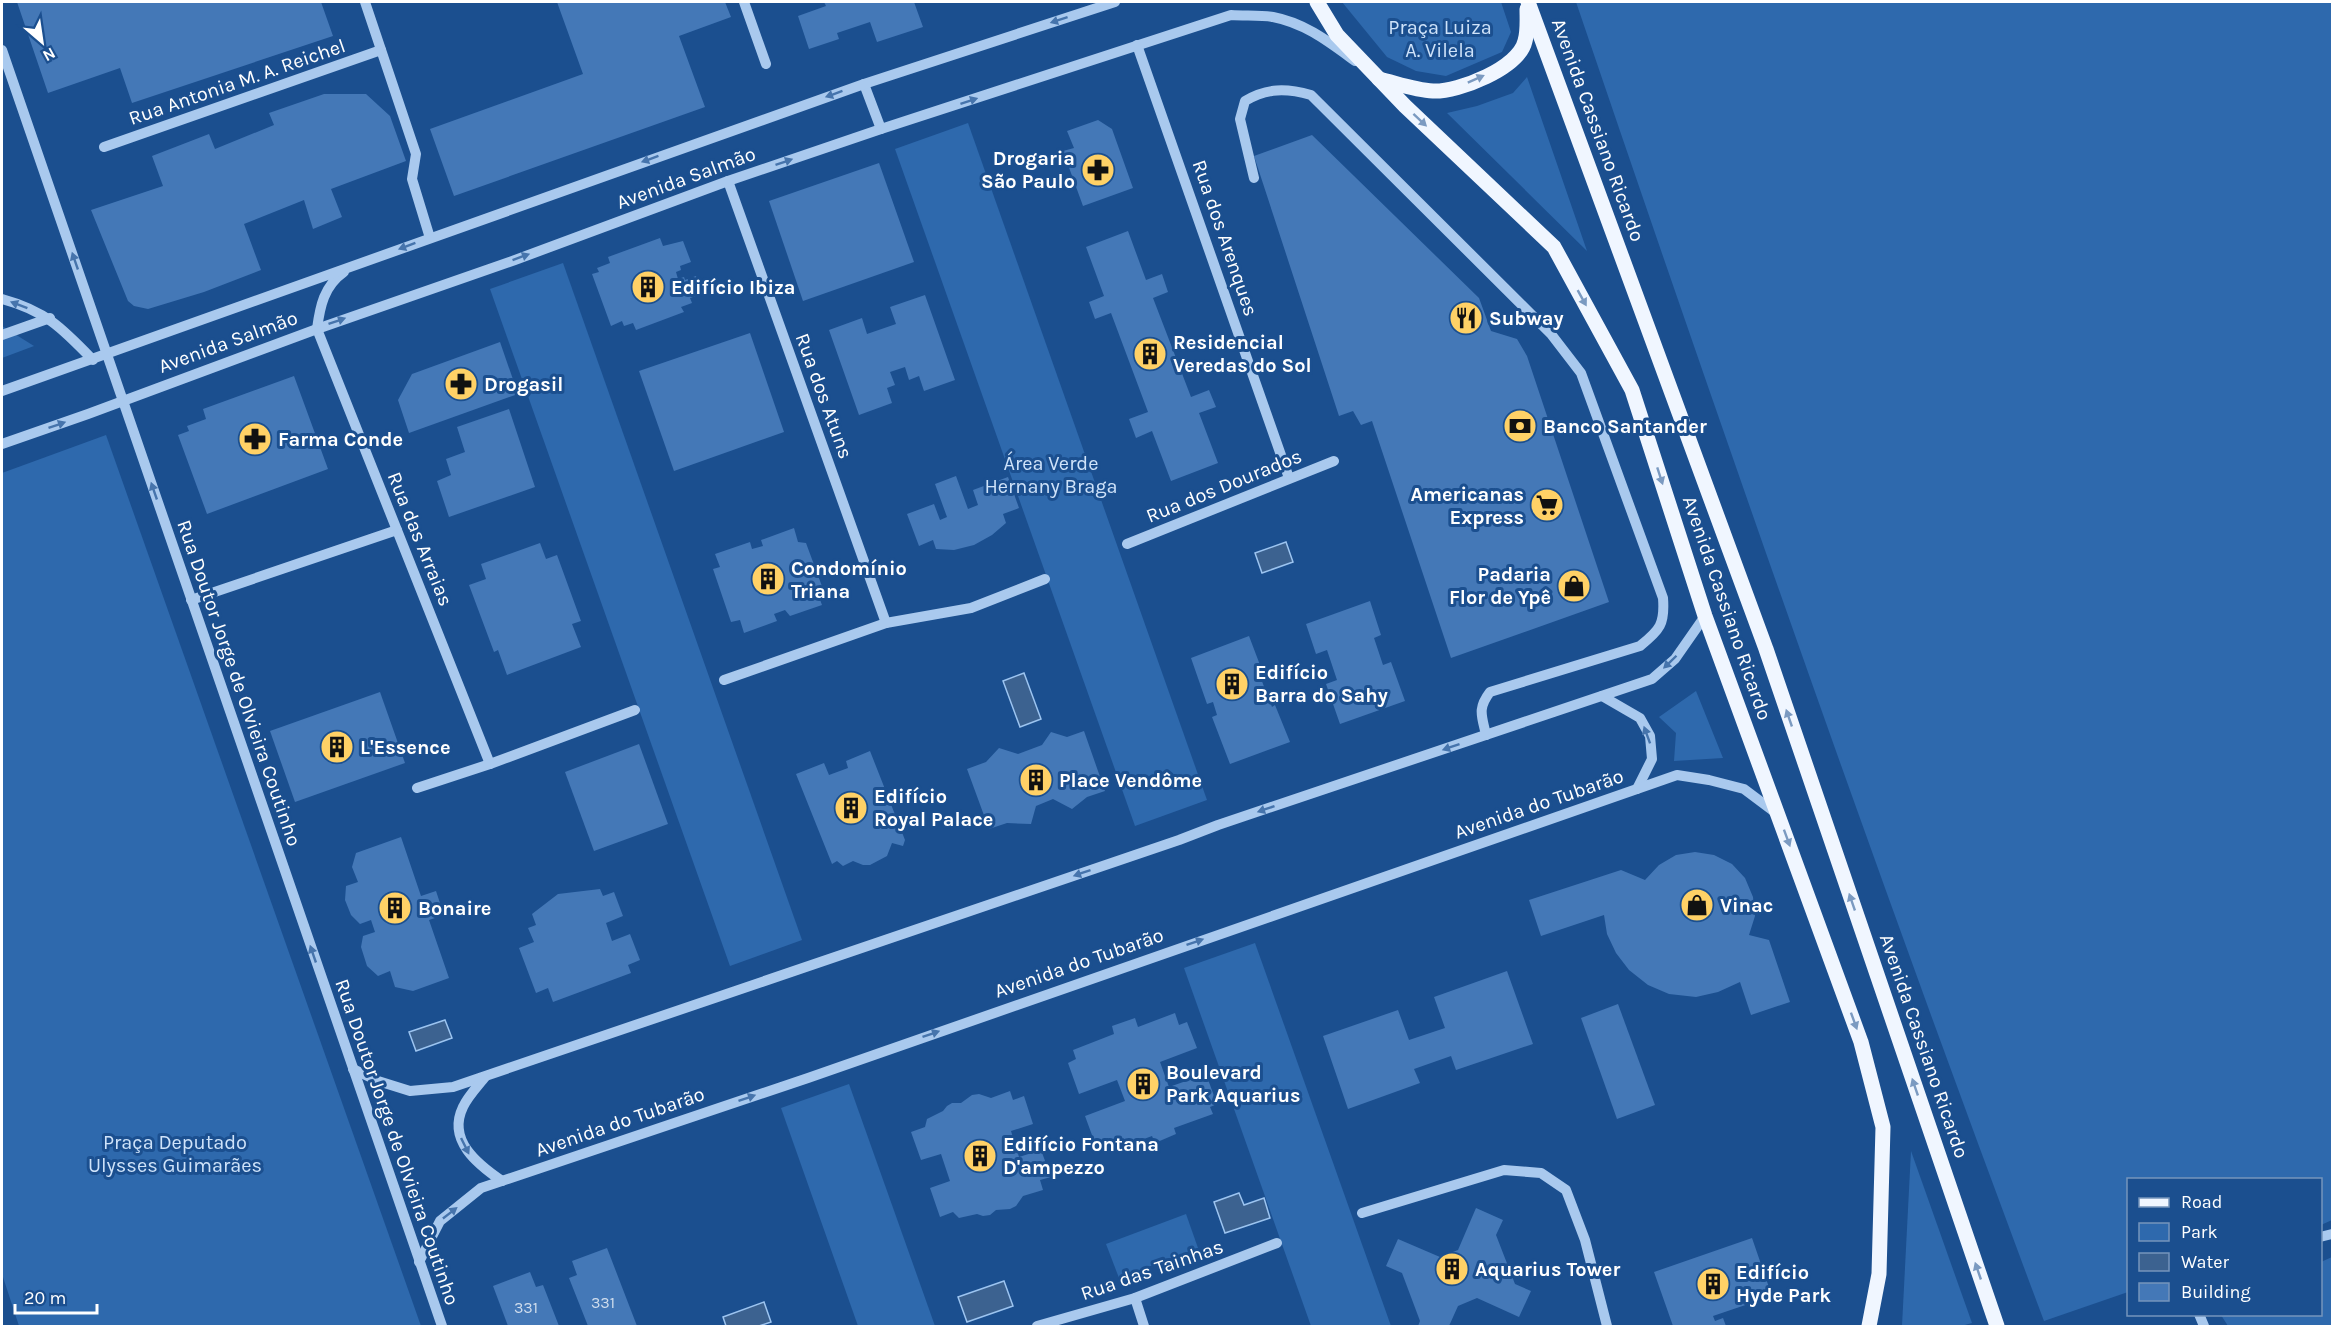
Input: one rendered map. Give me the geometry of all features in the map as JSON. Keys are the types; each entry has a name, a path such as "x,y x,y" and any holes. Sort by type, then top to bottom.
{"main road":[{"name":"Avenida Cassiano Ricardo","path":"1317,2 1337,35 1405,106 1554,247 1632,390 1705,616 1861,1042 1883,1127 1879,1274 1869,1326"},
{"name":"Avenida Cassiano Ricardo","path":"1528,2 1766,649 1997,1326"},
{"path":"1379,79 1432,91 1452,89 1511,63 1525,42 1528,2"}],"street":[{"path":"365,2 416,154 412,179 430,238"},
{"path":"744,2 766,64"},
{"name":"Avenida Salmão","path":"2,391 864,84 1115,2"},
{"name":"Avenida Salmão","path":"2,444 728,181 1231,15 1272,17 1317,33 1379,79"},
{"name":"Rua dos Arenques","path":"1137,45 1289,478"},
{"name":"Rua Doutor Jorge de Olvieira Coutinho","path":"2,50 442,1326"},
{"name":"Rua Antonia M. A. Reichel","path":"104,147 381,50"},
{"path":"864,84 881,129"},
{"path":"1254,178 1240,119 1245,101 1260,92 1292,89 1311,95 1551,334 1581,373 1663,598 1664,618 1656,633 1640,646 1490,692 1482,703 1481,711 1486,735"},
{"name":"Rua dos Atuns","path":"728,181 886,622"},
{"path":"317,328 320,303 336,278 351,267"},
{"path":"2,299 50,318 93,360"},
{"path":"2,335 50,318"},
{"name":"Rua das Arraias","path":"317,328 490,764"},
{"name":"Rua dos Dourados","path":"1127,544 1334,461"},
{"path":"191,600 397,530"},
{"path":"724,680 886,622 971,608 1045,579"},
{"path":"353,1069 378,1081 410,1091 453,1088 1652,679 1675,659 1705,616"},
{"path":"1602,696 1640,718 1650,736 1652,759 1637,789"},
{"path":"417,788 490,764 635,710"},
{"name":"Avenida do Tubarão","path":"420,1262 440,1221 481,1188 807,1078 1637,789 1677,776 1709,780 1744,789 1778,815"},
{"path":"486,1076 463,1107 457,1127 466,1151 480,1166 502,1181"},
{"path":"1362,1213 1504,1170 1541,1173 1566,1190 1585,1240 1606,1326"},
{"name":"Rua das Tainhas","path":"1037,1326 1135,1298 1276,1243"},
{"path":"1135,1298 1144,1326"}],"green space":[{"name":"Praça Luiza A. Vilela","path":"1342,2 1501,2 1511,32 1502,52 1446,76 1416,71 1387,57"},
{"path":"1576,2 2332,2 2332,1220 2322,1225 2322,1178 2127,1178 2127,1292 2044,1321 1923,993 1689,333"},
{"path":"1527,77 1587,251 1447,113 1477,106 1513,93"},
{"name":"Área Verde Hernany Braga","path":"968,123 1207,800 1135,826 895,149"},
{"path":"563,263 802,940 730,966 490,289"},
{"path":"2,326 34,346 2,358"},
{"name":"Praça Deputado Ulysses Guimarães","path":"106,435 421,1326 19,1326 2,1274 2,473"},
{"path":"1696,691 1723,758 1674,761 1676,733 1659,717"},
{"path":"1255,943 1391,1326 1311,1326 1184,968"},
{"path":"849,1084 935,1326 858,1326 781,1108"},
{"path":"1911,1151 1972,1323 1961,1326 1902,1326"},
{"path":"1186,1214 1198,1248 1119,1278 1106,1244"},
{"path":"2332,1257 2332,1326 2228,1326 2222,1316 2322,1316 2322,1262"}],"water":[{"path":"1286,542 1293,562 1262,573 1255,553"},
{"path":"1024,673 1041,719 1020,727 1003,681"},
{"path":"445,1020 452,1038 416,1051 409,1032"},
{"path":"1239,1193 1244,1205 1264,1198 1270,1218 1225,1233 1214,1202"},
{"path":"1004,1281 1013,1306 967,1322 958,1297"},
{"path":"764,1302 771,1322 759,1326 726,1326 723,1317"}],"building":[{"path":"17,2 321,2 333,36 132,103 120,68 48,93"},
{"path":"557,2 725,2 731,17 679,36 705,107 454,196 430,129 583,74"},
{"path":"824,2 914,2 923,27 877,42 870,22 837,33 839,39 809,49 798,16 826,6"},
{"path":"324,94 366,94 390,116 406,161 331,189 342,217 313,229 304,200 244,224 261,270 204,292 148,309 134,306 128,301 91,210 163,186 152,156 209,134 215,149 274,125 269,113"},
{"name":"Drogaria São Paulo","path":"1098,120 1112,129 1133,188 1083,206 1063,151 1074,148 1067,131"},
{"path":"1312,135 1479,298 1491,331 1517,339 1527,356 1609,602 1451,658 1372,421 1361,425 1353,411 1339,416 1254,156"},
{"path":"879,163 914,262 803,301 769,201"},
{"name":"Residencial Veredas do Sol","path":"1128,231 1146,280 1162,274 1168,292 1153,298 1191,397 1209,390 1216,407 1199,413 1218,463 1171,481 1152,431 1136,438 1129,419 1148,412 1111,313 1095,319 1089,302 1104,296 1086,247"},
{"name":"Edifício Ibiza","path":"660,238 663,246 683,241 691,262 680,266 681,270 676,272 678,279 684,277 685,280 696,276 702,294 690,298 692,303 681,307 684,312 636,330 633,323 624,326 622,321 611,326 592,274 599,272 597,268 610,263 608,257"},
{"path":"925,295 955,380 924,391 919,376 909,380 905,367 890,372 895,385 887,388 892,403 859,415 829,330 862,318 867,334 896,324 890,307"},
{"path":"750,333 784,432 674,471 639,371"},
{"name":"Drogasil","path":"500,342 518,394 409,433 398,400 412,374"},
{"path":"294,376 328,469 207,514 178,435 189,431 187,426 206,419 203,409"},
{"path":"509,409 535,487 449,517 437,481 451,475 446,459 465,452 457,427"},
{"path":"956,476 968,509 978,505 973,490 1008,477 1019,508 1003,514 1006,523 992,535 974,545 954,550 936,549 933,540 919,546 907,514 934,504 940,520 947,517 935,484"},
{"name":"Condomínio Triana","path":"794,528 798,542 806,543 823,589 818,594 822,605 790,616 785,610 774,614 777,621 744,633 740,620 731,622 713,569 720,567 715,554 750,542 752,549 763,546 761,540"},
{"path":"540,543 546,559 557,555 581,621 572,624 581,647 507,675 498,650 494,652 469,585 486,579 481,564"},
{"path":"1370,601 1381,635 1374,638 1383,665 1391,662 1405,701 1340,724 1326,684 1337,680 1327,650 1316,654 1306,624"},
{"name":"Edifício Barra do Sahy","path":"1249,636 1260,665 1256,666 1272,707 1275,705 1290,742 1230,764 1212,717 1217,715 1213,702 1207,704 1191,658"},
{"name":"L'Essence","path":"380,692 405,763 295,802 270,731"},
{"name":"Place Vendôme","path":"1084,731 1105,791 1087,797 1072,809 1053,799 1036,806 1031,824 1007,823 989,829 967,769 986,762 999,748 1018,754 1042,745 1051,732 1067,737"},
{"path":"639,744 668,824 594,851 565,772"},
{"name":"Edifício Royal Palace","path":"870,751 905,840 903,846 892,843 887,856 870,865 853,861 843,866 837,861 832,864 796,774 824,763 829,775 848,768 846,761"},
{"name":"Bonaire","path":"401,837 421,896 436,891 444,915 429,920 449,978 413,991 395,987 390,971 378,976 367,966 361,947 363,936 375,932 371,920 360,924 351,915 345,900 346,886 358,882 352,867 356,853"},
{"path":"1695,852 1714,855 1732,864 1745,878 1753,897 1755,916 1749,935 1769,940 1790,1002 1751,1015 1740,982 1718,992 1696,997 1669,994 1648,985 1629,970 1616,953 1607,934 1604,915 1541,936 1529,900 1621,870 1645,880 1659,865 1676,855"},
{"path":"600,889 603,896 614,892 623,916 606,923 612,941 630,934 640,960 628,965 631,973 553,1002 548,988 536,993 519,948 534,942 528,928 536,925 532,914 558,894"},
{"path":"1507,971 1533,1044 1456,1070 1451,1056 1414,1069 1420,1083 1348,1109 1323,1036 1398,1010 1409,1040 1445,1028 1434,997"},
{"path":"1618,1004 1655,1105 1617,1119 1581,1018"},
{"name":"Boulevard Park Aquarius","path":"1175,1013 1179,1025 1187,1022 1197,1048 1160,1062 1169,1087 1206,1074 1217,1104 1210,1107 1213,1114 1174,1128 1176,1134 1155,1143 1152,1136 1109,1152 1106,1143 1096,1146 1085,1116 1125,1101 1117,1080 1079,1094 1068,1063 1076,1059 1073,1050 1114,1034 1112,1026 1135,1018 1138,1027"},
{"name":"Edifício Fontana D'ampezzo","path":"1010,1091 1013,1100 1024,1096 1033,1124 1011,1131 1019,1157 1041,1150 1051,1177 1040,1180 1043,1190 1023,1196 1016,1206 1010,1209 996,1210 990,1215 983,1216 977,1214 959,1218 953,1212 940,1217 930,1188 950,1181 941,1154 921,1160 911,1132 925,1127 927,1119 943,1111 952,1103 961,1103 972,1095 979,1094 991,1098"},
{"name":"Aquarius Tower","path":"1476,1208 1503,1220 1496,1235 1515,1284 1531,1291 1519,1317 1477,1298 1458,1306 1449,1326 1418,1326 1420,1321 1402,1273 1386,1266 1398,1239 1440,1257 1458,1250"},
{"name":"Edifício Hyde Park","path":"1752,1238 1772,1296 1713,1316 1715,1321 1723,1318 1726,1326 1673,1326 1654,1272"},
{"path":"607,1248 637,1326 588,1326 569,1278 577,1275 572,1261"},
{"path":"530,1272 536,1287 543,1285 559,1326 508,1326 493,1286"}],"place":[{"name":"Drogaria São Paulo","path":"1098,170"},
{"name":"Edifício Ibiza","path":"648,287"},
{"name":"Subway","path":"1466,318"},
{"name":"Residencial Veredas do Sol","path":"1150,354"},
{"name":"Drogasil","path":"461,384"},
{"name":"Banco Santander","path":"1520,426"},
{"name":"Farma Conde","path":"255,439"},
{"name":"Americanas Express","path":"1547,505"},
{"name":"Condomínio Triana","path":"768,579"},
{"name":"Padaria Flor de Ypê","path":"1574,586"},
{"name":"Edifício Barra do Sahy","path":"1232,684"},
{"name":"L'Essence","path":"337,747"},
{"name":"Place Vendôme","path":"1036,780"},
{"name":"Edifício Royal Palace","path":"851,808"},
{"name":"Vinac","path":"1697,905"},
{"name":"Bonaire","path":"395,908"},
{"name":"Boulevard Park Aquarius","path":"1143,1084"},
{"name":"Edifício Fontana D'ampezzo","path":"980,1156"},
{"name":"Aquarius Tower","path":"1452,1269"},
{"name":"Edifício Hyde Park","path":"1713,1284"}]}
